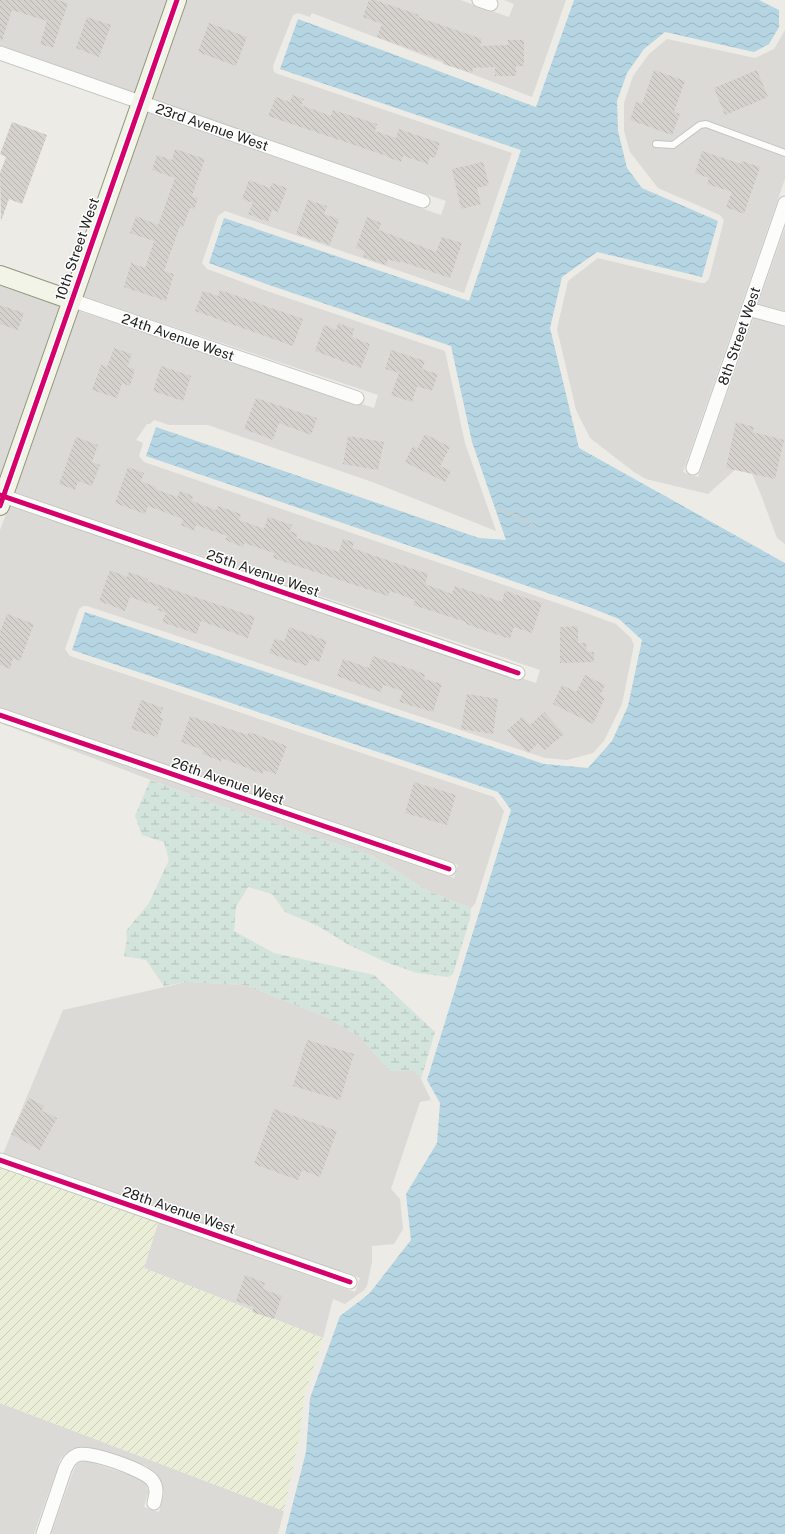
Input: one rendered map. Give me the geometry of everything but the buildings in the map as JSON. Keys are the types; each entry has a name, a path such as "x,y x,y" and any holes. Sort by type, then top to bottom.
{"street":[{"name":"10th Street West","path":"1,499 177,0"},
{"name":"23rd Avenue West","path":"0,53 423,202"},
{"name":"8th Street West","path":"693,468 785,204"},
{"name":"24th Avenue West","path":"0,275 357,398"},
{"path":"748,308 785,319"},
{"name":"25th Avenue West","path":"1,499 518,673"},
{"name":"26th Avenue West","path":"0,715 449,869"},
{"name":"28th Avenue West","path":"0,1160 350,1282"},
{"path":"43,1534 66,1469 71,1459 78,1454 87,1454 143,1472 154,1481 156,1495 154,1503"}],"lane":[{"path":"656,144 673,145 700,125 706,124 785,153"}],"path":[{"path":"498,508 535,525"}],"shaded area":[{"path":"0,0 169,0 136,93 0,46"},
{"path":"186,0 460,0 509,17 514,4 504,0 566,0 532,97 312,13 310,17 298,13 293,15 273,66 274,72 278,74 512,153 464,293 225,211 218,216 202,263 207,269 264,290 445,351 465,443 496,531 375,483 208,425 169,425 154,420 150,424 147,424 136,440 143,443 139,456 144,462 616,624 631,638 634,645 622,704 604,741 593,753 567,760 545,758 87,606 83,606 79,609 65,649 70,656 494,797 504,811 475,904 471,908 428,891 373,856 212,803 0,723 454,878 458,865 0,708 0,530 9,506 536,683 540,670 13,492 76,310 374,408 378,395 81,296 146,112 441,215 446,201 151,99"},
{"path":"785,30 785,179 683,472 698,477 754,317 785,327 785,544 777,538 746,460 708,494 646,479 634,472 590,438 576,410 557,329 568,281 598,258 701,283 705,283 709,279 724,220 720,215 658,188 630,152 624,131 624,103 633,76 649,54 667,39 755,58 774,49"},
{"path":"785,228 785,311 758,304"},
{"path":"0,283 61,304 0,482"},
{"path":"187,982 245,985 328,1018 359,1036 390,1071 414,1071 421,1079 431,1100 420,1102 391,1189 400,1199 403,1229 394,1244 372,1246 372,1262 367,1286 364,1290 345,1304 333,1299 323,1338 144,1268 158,1223 355,1292 360,1278 3,1154 63,1010"},
{"path":"0,1403 284,1511 278,1534 51,1534 73,1472 77,1464 81,1462 87,1461 139,1478 146,1484 148,1490 144,1507 159,1512 164,1494 161,1480 156,1473 145,1465 86,1447 73,1448 60,1460 34,1534 0,1534"}],"green space":[{"path":"150,780 212,803 373,856 428,891 471,908 470,919 453,974 448,977 417,973 388,963 349,945 318,926 285,912 272,894 248,887 236,907 234,931 274,953 374,975 435,1032 421,1079 414,1071 390,1071 359,1036 328,1018 245,985 187,982 164,986 146,960 124,956 127,938 126,931 149,903 169,860 164,842 142,835 135,816"},
{"path":"0,1168 158,1223 144,1268 323,1338 304,1396 300,1433 284,1511 0,1403"}],"water":[{"path":"574,0 759,0 779,10 779,27 769,44 754,52 665,32 644,49 627,73 617,101 618,131 627,168 642,188 718,221 702,277 597,252 562,277 550,328 579,448 785,563 785,1534 285,1534 306,1452 310,1398 340,1316 369,1294 411,1240 406,1194 437,1143 440,1103 427,1080 511,810 498,792 72,650 85,612 544,764 588,768 612,741 628,706 642,640 619,619 589,607 146,456 156,427 479,538 506,540 472,442 451,346 266,284 209,263 224,218 469,301 521,150 280,69 298,19 536,107"}],"cycle path":[{"path":"0,506 177,0"},
{"path":"0,495 518,673"},
{"path":"0,715 449,869"},
{"path":"0,1160 350,1282"}]}
